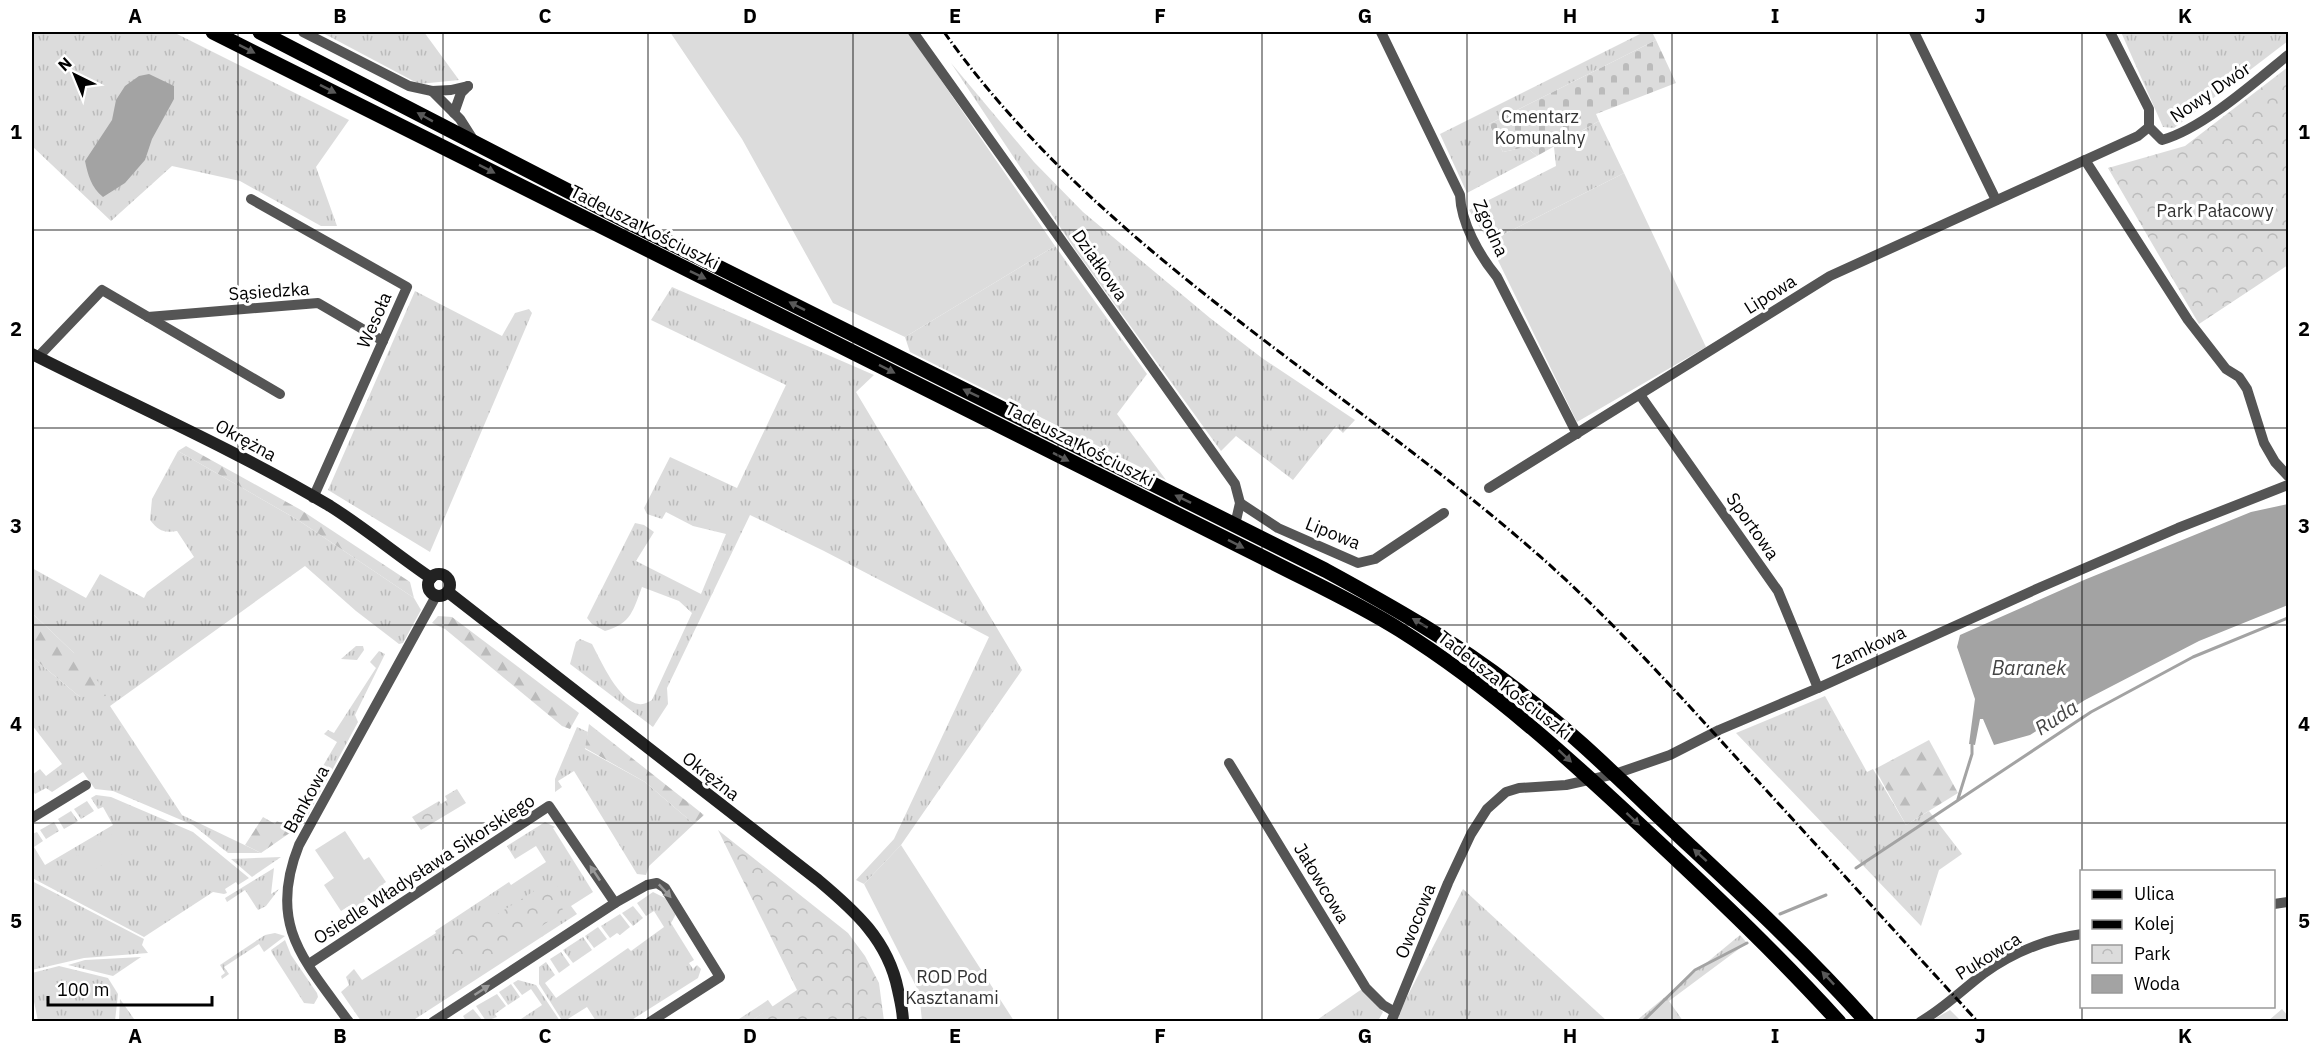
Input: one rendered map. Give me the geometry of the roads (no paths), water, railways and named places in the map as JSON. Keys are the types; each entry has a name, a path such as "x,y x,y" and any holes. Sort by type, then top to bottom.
{"main road":[{"name":"Tadeusza Kościuszki","path":"213,32 1385,621 1502,703 1543,735 1747,924 1839,1022"},
{"name":"Tadeusza Kościuszki","path":"260,32 375,89 477,145 1236,525 1355,586 1441,636 1514,687 1615,774 1786,935 1867,1022"}],"street":[{"path":"303,32 409,86 432,91 468,86 461,93 454,113"},
{"name":"Działkowa","path":"913,32 1222,466 1239,493 1240,502"},
{"name":"Zgodna","path":"1381,32 1460,195 1460,209 1485,262 1497,277 1577,434"},
{"path":"1914,32 1996,200"},
{"path":"2110,32 2149,109 2149,127"},
{"name":"Nowy Dwór","path":"2149,127 2162,140 2176,136 2235,98 2289,55"},
{"path":"432,91 454,113 477,145"},
{"name":"Lipowa","path":"1489,488 1830,276 2138,136 2149,127"},
{"path":"2085,160 2188,320 2226,369 2239,377 2247,389 2264,443 2275,462 2289,476"},
{"name":"Wesoła","path":"251,200 407,287 314,498"},
{"path":"35,356 102,290 280,394"},
{"name":"Sąsiedzka","path":"148,317 318,303 383,341"},
{"name":"Okrężna","path":"35,356 181,426 314,498 382,541 431,578"},
{"name":"Sportowa","path":"1640,395 1778,591 1818,688"},
{"name":"Zamkowa","path":"1471,834 1487,808 1506,792 1519,788 1553,787 1615,774 1670,755 1719,730 2041,587 2178,528 2289,484"},
{"path":"1236,525 1240,502"},
{"name":"Lipowa","path":"1240,502 1278,528 1358,563 1375,559 1444,513"},
{"path":"441,574 447,577 451,587 448,592 443,596 436,596 430,592 428,585 431,578 441,574"},
{"name":"Okrężna","path":"448,592 818,880 860,916 876,935 892,967 903,1022"},
{"name":"Bankowa","path":"349,1022 293,939 287,917 287,885 299,845 436,596"},
{"name":"Jałowcowa","path":"1229,763 1366,988 1393,1017"},
{"path":"32,818 86,785"},
{"name":"Osiedle Władysława Sikorskiego","path":"309,964 549,806 615,903"},
{"name":"Owocowa","path":"1393,1017 1448,883 1471,834"},
{"path":"433,1022 615,903 647,885 657,883 665,888 720,977 650,1022"},
{"name":"Pukowca","path":"1920,1022 1941,1009 1984,973 2015,954 2060,938 2080,934"}],"water":[{"path":"149,74 174,86 174,99 152,139 145,160 125,183 103,197 93,185 85,161 112,120 116,100 125,86 139,76"},
{"name":"Baranek","path":"2288,504 2288,605 2199,641 2085,700 2030,735 1994,745 1983,719 1980,719 1975,745 1969,744 1975,699 1957,647 1960,635 2084,580 2251,512"}],"waterway":[{"name":"Ruda","path":"1856,868 2091,712 2193,657 2288,618"},
{"path":"1958,799 1972,754 1972,745"},
{"name":"Ruda","path":"1780,914 1826,895"},
{"name":"Ruda","path":"1642,1022 1695,970 1747,943"}],"railway":[{"path":"944,32 1007,111 1076,183 1150,249 1227,312 1466,495 1570,583 1671,686 1978,1022"}],"park label":[{"name":"Cmentarz Komunalny","path":"1540,126"},
{"name":"Park Pałacowy","path":"2215,210"},
{"name":"ROD Pod Kasztanami","path":"952,986"}]}
